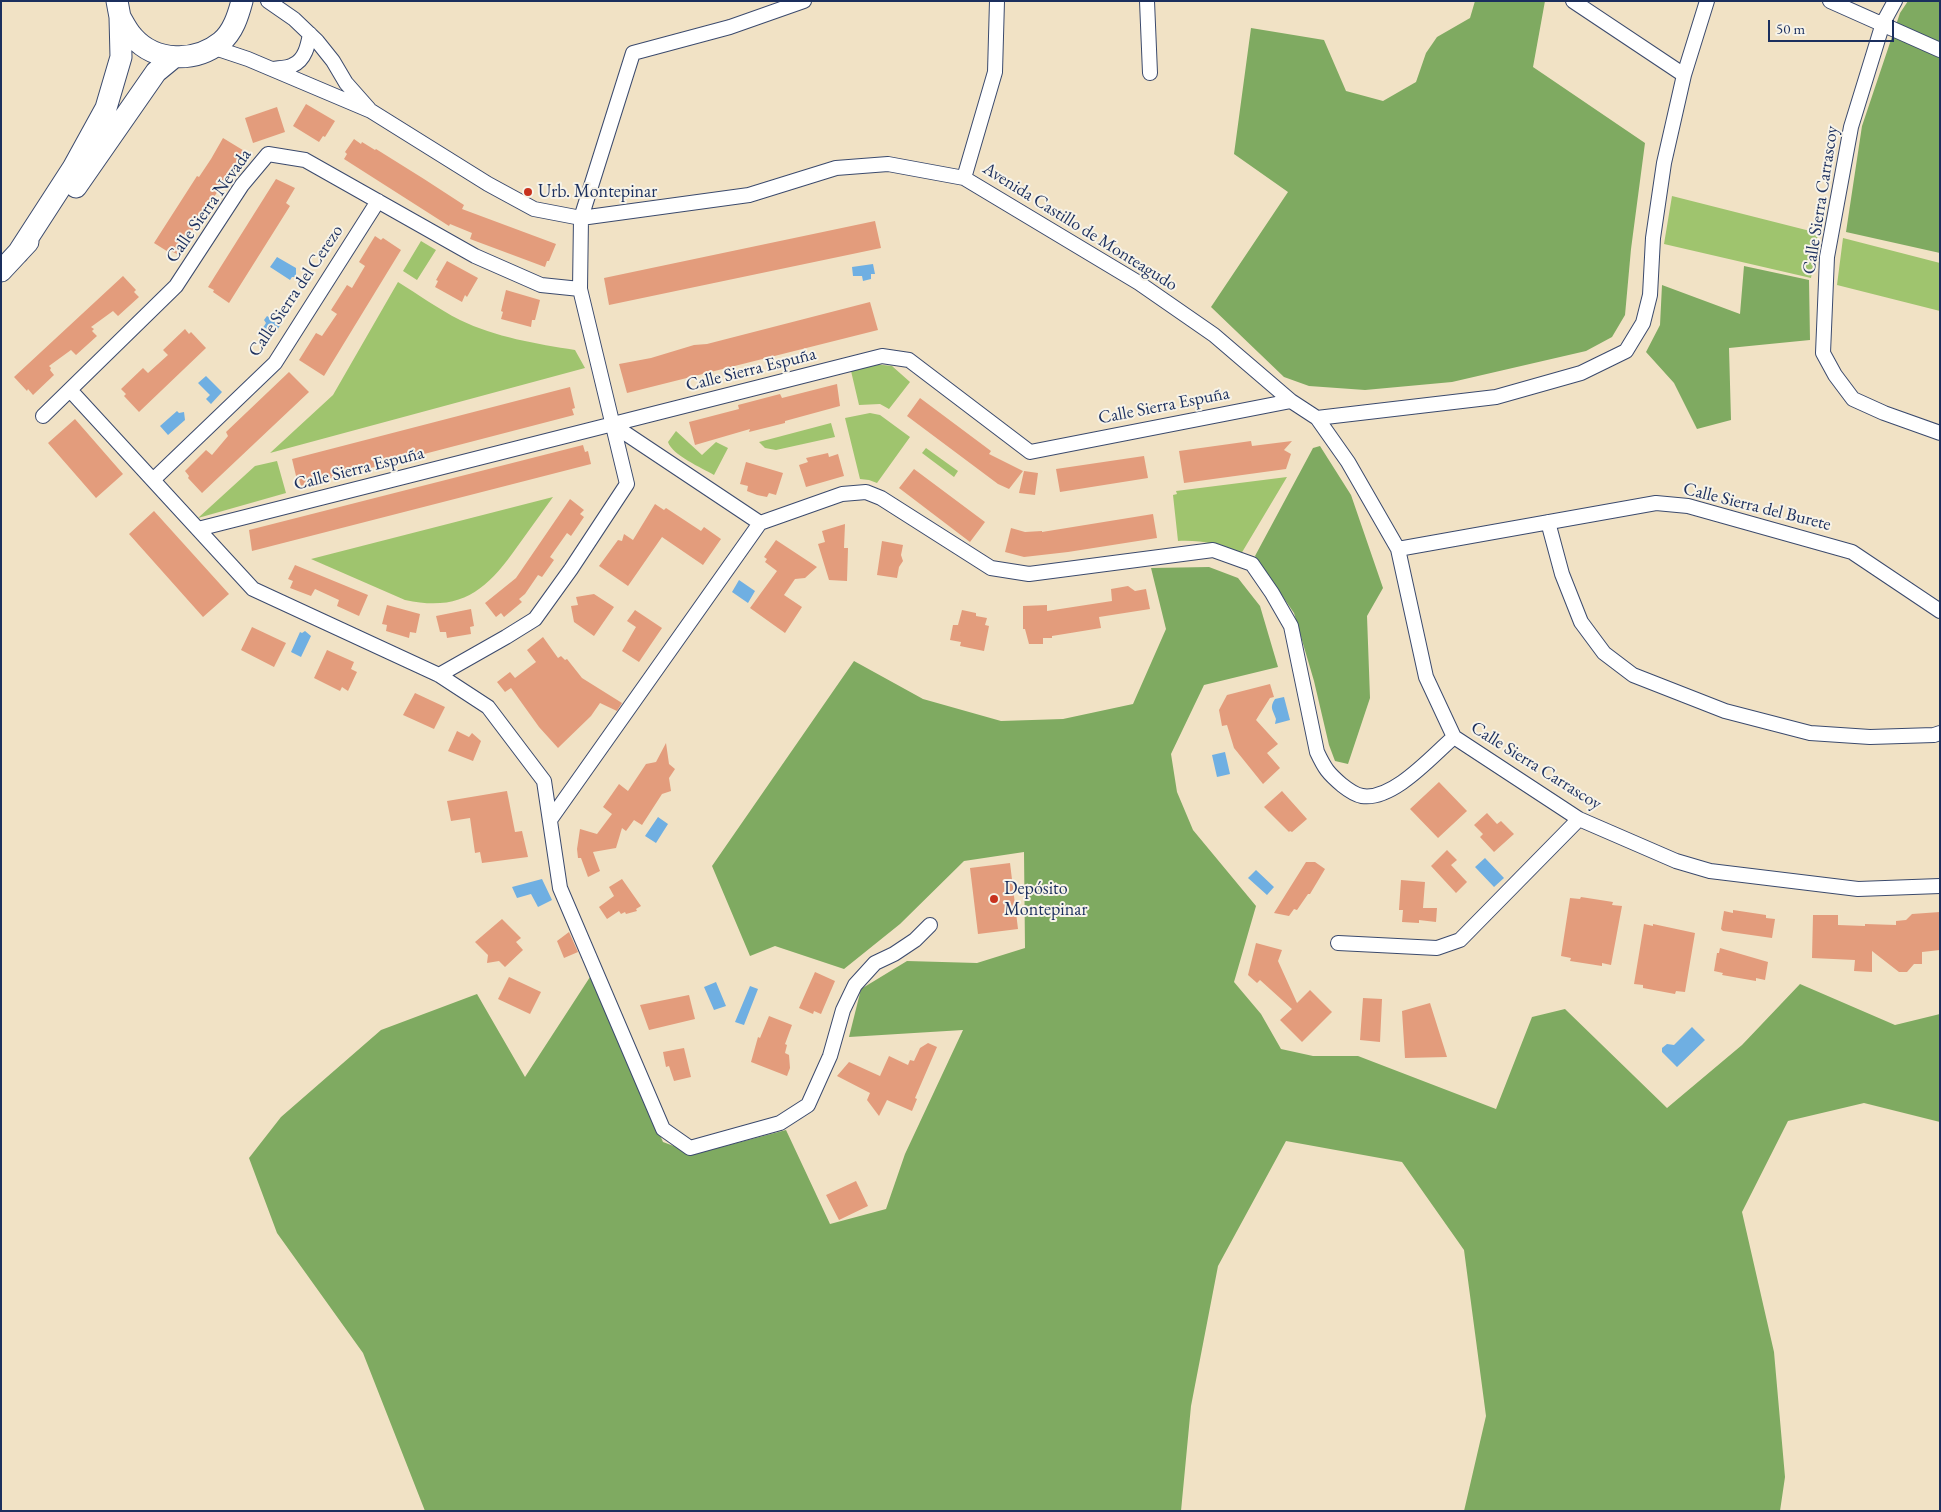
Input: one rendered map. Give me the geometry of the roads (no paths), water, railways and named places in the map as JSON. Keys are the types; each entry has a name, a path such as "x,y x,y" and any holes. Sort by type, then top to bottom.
{"main road":[{"path":"119,9 132,37 150,51 173,58 202,54 222,42 235,23 242,1"},
{"path":"18,253 73,168 106,108 121,58 119,9"},
{"path":"1,271 56,215 156,72 173,58"}],"street":[{"name":"Avenida Castillo de Monteagudo","path":"268,1 284,6 333,61 346,83 371,111"},
{"path":"440,675 535,619 571,569 627,484 580,289 581,218 633,53 730,27 804,1"},
{"path":"964,178 995,72 997,1"},
{"path":"1147,1 1150,73"},
{"path":"1574,1 1684,75"},
{"path":"1317,418 1496,397 1581,373 1626,350 1643,323 1650,295 1653,238 1664,163 1684,75 1707,1"},
{"path":"1830,1 1940,50"},
{"name":"Calle Sierra Carrascoy","path":"1895,1 1883,23 1849,136 1827,258 1823,353 1835,375 1853,399 1884,413 1940,432"},
{"path":"272,69 294,65 302,57 308,46 310,34"},
{"name":"Avenida Castillo de Monteagudo","path":"212,47 272,69 371,111 488,184 534,209 581,218 750,195 836,168 888,164 964,178 1139,283 1214,335 1291,401 1317,418"},
{"name":"Calle Sierra Nevada","path":"43,416 176,286 242,185 268,154 305,160 475,256 541,285 580,289"},
{"name":"Calle Sierra del Cerezo","path":"153,480 275,362 378,201"},
{"name":"Calle Sierra Espuña","path":"198,529 882,356 910,360 1030,452 1291,401"},
{"path":"70,390 253,589 440,675 488,707 544,781 560,888 663,1129 690,1148 780,1123 808,1105 830,1056 843,1010 855,984 875,963 894,954 914,940 930,925"},
{"name":"Calle Sierra Carrascoy","path":"1317,418 1348,462 1398,549 1426,677 1454,737 1578,819 1676,861 1710,871 1858,889 1940,886"},
{"path":"613,425 760,523"},
{"path":"550,820 760,523 842,494 866,492 880,498 991,568 1029,574 1213,550 1252,564 1291,626 1317,752 1326,772 1347,789 1362,796 1385,793 1400,785 1454,737"},
{"name":"Calle Sierra del Burete","path":"1398,549 1656,503 1688,506 1852,552 1940,611"},
{"path":"1548,522 1562,574 1581,622 1604,653 1633,675 1725,711 1810,733 1870,737 1934,735 1940,733"},
{"path":"1338,943 1437,948 1460,940 1578,819"}],"water":[{"path":"277,257 296,268 296,277 292,277 290,280 270,267"},
{"path":"873,264 875,274 871,274 871,279 863,281 862,276 853,276 852,267"},
{"path":"267,316 281,324 270,341 259,334 266,323 264,320"},
{"path":"206,376 222,392 211,404 206,399 210,395 198,383"},
{"path":"177,411 179,413 184,412 185,420 168,435 160,426"},
{"path":"739,580 755,591 748,603 732,592"},
{"path":"305,631 311,636 301,657 291,652 300,632"},
{"path":"1284,697 1290,720 1275,724 1276,719 1272,705 1275,699"},
{"path":"1225,752 1230,774 1217,777 1212,755"},
{"path":"658,817 668,824 656,843 645,836"},
{"path":"1485,858 1504,878 1494,887 1475,867"},
{"path":"1256,870 1274,887 1267,895 1248,878"},
{"path":"542,879 552,900 538,907 531,894 517,898 512,887"},
{"path":"716,982 726,1006 714,1010 704,987"},
{"path":"750,986 758,989 744,1025 735,1022"},
{"path":"1692,1027 1705,1040 1677,1067 1662,1052 1662,1048 1667,1044 1674,1045"}],"place":[{"name":"Urb. Montepinar","path":"528,192"},
{"name":"Depósito Montepinar","path":"994,899"}]}
